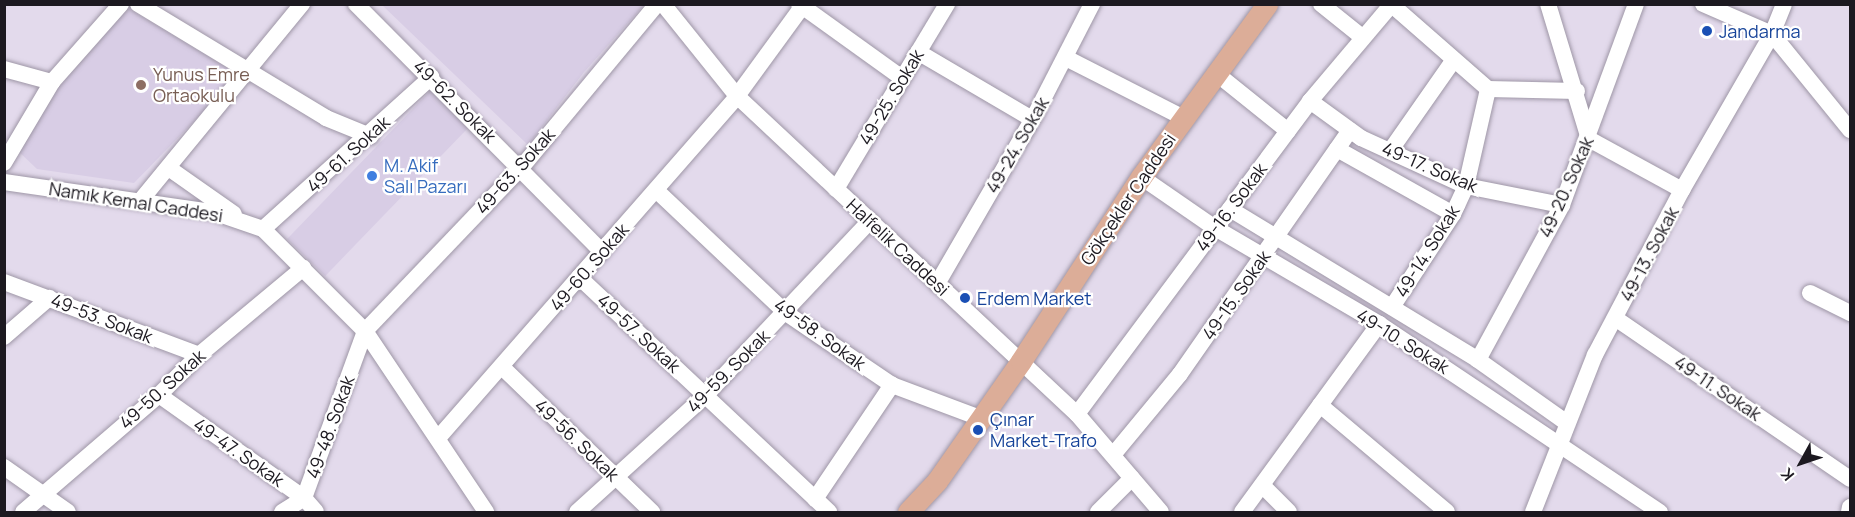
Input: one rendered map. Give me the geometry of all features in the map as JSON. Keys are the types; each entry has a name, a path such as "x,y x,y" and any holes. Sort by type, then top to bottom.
{"main road":[{"name":"Gökçekler Caddesi","path":"908,513 937,481 1021,361 1141,177 1268,4"}],"street":[{"path":"4,163 52,82 121,4"},
{"path":"138,4 326,118 370,136"},
{"path":"141,200 170,169 302,4"},
{"name":"49-62. Sokak","path":"356,4 431,77 602,252"},
{"name":"49-63. Sokak","path":"365,331 521,168 657,4"},
{"name":"Halfelik Caddesi","path":"663,4 737,96 1077,414 1161,513"},
{"name":"49-25. Sokak","path":"836,189 947,4"},
{"name":"49-24. Sokak","path":"938,284 1066,58 1092,4"},
{"path":"1321,4 1361,36"},
{"path":"1548,4 1577,92 1589,139 1682,190"},
{"name":"49-20. Sokak","path":"1478,360 1562,205 1589,139 1636,4"},
{"path":"1703,4 1772,34 1851,130"},
{"name":"49-13. Sokak","path":"1533,513 1567,423 1615,318 1682,190 1772,34 1784,4"},
{"path":"802,5 902,78"},
{"name":"49-60. Sokak","path":"439,437 737,96 802,5"},
{"path":"1392,5 1453,61 1488,89 1577,92"},
{"name":"49-16. Sokak","path":"1077,414 1310,101 1361,36 1392,5"},
{"path":"918,51 1032,119"},
{"path":"1066,58 1184,118"},
{"path":"1390,151 1453,61"},
{"path":"4,69 52,82"},
{"path":"1217,74 1288,131"},
{"name":"49-61. Sokak","path":"263,229 370,136 431,77"},
{"name":"49-14. Sokak","path":"1392,307 1453,214 1466,186 1488,89"},
{"name":"49-17. Sokak","path":"1310,101 1350,130 1466,186 1562,205"},
{"name":"49-15. Sokak","path":"1113,455 1180,374 1350,130"},
{"name":"49-17. Sokak","path":"1337,150 1453,214"},
{"path":"170,169 245,221"},
{"name":"49-10. Sokak","path":"1141,177 1215,228 1379,324 1660,513"},
{"name":"Namık Kemal Caddesi","path":"4,182 141,200 245,221 263,229 365,331 439,437 486,513"},
{"name":"49-58. Sokak","path":"656,190 786,313 892,385 980,418"},
{"name":"49-10. Sokak","path":"1230,209 1275,239 1478,360 1567,423"},
{"name":"49-59. Sokak","path":"577,513 618,478 705,396 786,313 870,221"},
{"name":"49-50. Sokak","path":"22,513 159,395 199,355 303,268"},
{"name":"49-57. Sokak","path":"579,277 829,513"},
{"name":"49-53. Sokak","path":"4,282 199,355"},
{"path":"1810,293 1851,313"},
{"path":"4,337 49,298"},
{"name":"49-11. Sokak","path":"1615,318 1851,479"},
{"path":"1242,513 1264,487 1379,324"},
{"name":"49-48. Sokak","path":"282,513 304,498 365,331"},
{"name":"49-56. Sokak","path":"501,368 652,513"},
{"path":"815,499 892,385"},
{"name":"49-47. Sokak","path":"159,395 304,498 316,513"},
{"path":"1320,405 1447,513"},
{"path":"4,467 68,513"},
{"path":"1098,513 1132,478"},
{"path":"1264,487 1289,513"},
{"path":"1849,513 1851,507"}],"shaded area":[{"path":"382,5 644,5 584,72 528,145"},
{"name":"Yunus Emre Ortaokulu","path":"124,6 239,75 134,183 37,169 16,149 44,96"},
{"name":"M. Akif Salı Pazarı","path":"433,88 471,125 325,276 287,239"}],"place":[{"name":"Jandarma","path":"1707,31"},
{"name":"Yunus Emre Ortaokulu","path":"141,85"},
{"name":"M. Akif Salı Pazarı","path":"372,176"},
{"name":"Erdem Market","path":"965,298"},
{"name":"Çınar Market-Trafo","path":"978,430"}]}
